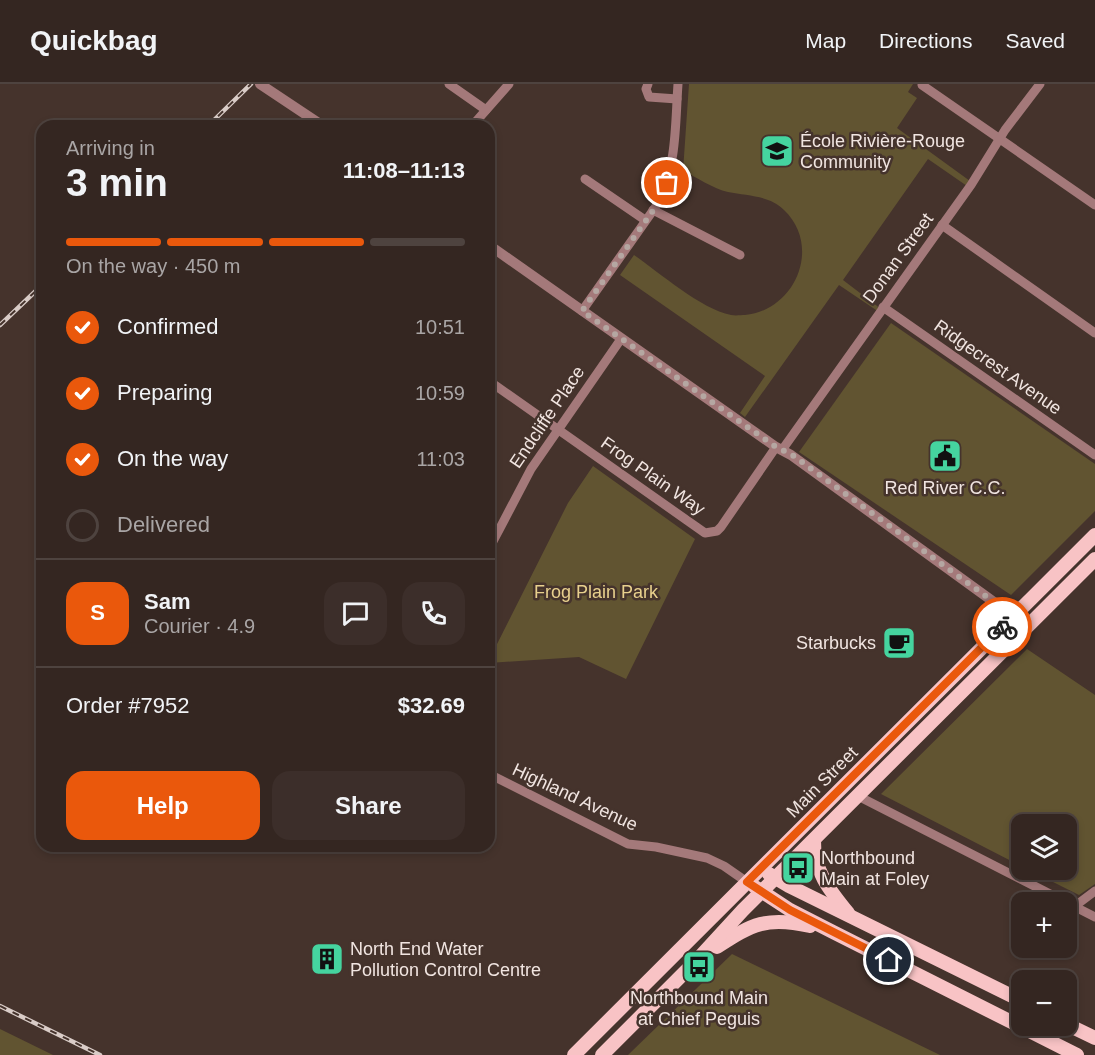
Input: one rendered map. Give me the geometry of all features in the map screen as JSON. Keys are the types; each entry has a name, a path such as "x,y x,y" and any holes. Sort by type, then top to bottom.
{"main road":[{"name":"Main Street","path":"574,1055 1095,535"},
{"name":"Main Street","path":"602,1055 1095,560"},
{"path":"814,840 814,857 821,875 832,893 852,916"},
{"path":"760,868 1011,996"},
{"path":"747,882 790,910 1077,1055"},
{"path":"698,959 734,934 762,923 798,923 833,932"},
{"path":"1077,1029 1095,1038"}],"street":[{"path":"260,84 313,120"},
{"path":"449,84 486,110"},
{"path":"477,120 509,84"},
{"path":"648,84 646,89 649,97 677,99"},
{"path":"582,311 653,210 667,183 671,170 678,84"},
{"name":"Donan Street","path":"779,448 942,225 1040,84"},
{"path":"922,85 1095,205"},
{"path":"585,179 645,220"},
{"path":"653,210 740,255"},
{"path":"942,225 1095,333"},
{"path":"495,249 621,339 791,454 1027,626"},
{"name":"Ridgecrest Avenue","path":"883,307 1095,455"},
{"name":"Endcliffe Place","path":"495,538 531,469 621,339"},
{"name":"Frog Plain Way","path":"495,385 705,533 717,531 721,527 779,448"},
{"name":"Highland Avenue","path":"495,777 628,844 656,847 707,858 724,866 747,882"},
{"path":"858,796 1047,892"},
{"path":"1077,904 1095,891"},
{"path":"1077,907 1095,917"}],"green space":[{"path":"689,84 913,84 908,92 917,98 897,128 970,181 967,186 928,159 843,280 881,309 879,312 839,285 745,417 740,413 765,376 620,275 634,255 707,306 731,315 745,315 763,311 778,302 790,289 798,274 802,258 801,241 795,225 784,210 772,201 728,192 683,171"},
{"name":"Red River C.C.","path":"891,323 1095,464 1095,511 1011,595 799,452"},
{"name":"Frog Plain Park","path":"593,466 695,539 626,679 579,657 495,663 495,648 568,503"},
{"path":"1027,649 1095,695 1095,884 1079,895 1049,880 1077,880 1077,814 1011,814 1011,861 881,794"},
{"path":"732,954 940,1055 628,1055"},
{"path":"0,1029 53,1055 0,1055"}],"railway":[{"path":"214,120 251,84"},
{"path":"0,325 36,291"},
{"path":"0,1006 100,1055"}],"way so far":[{"path":"667,183 659,202 582,311 776,447 791,454 1013,616 1002,627"}],"place":[{"name":"École Rivière-Rouge Community","path":"777,151"},
{"name":"Red River C.C.","path":"945,456"},
{"name":"Starbucks","path":"899,643"},
{"name":"Northbound Main at Foley","path":"798,868"},
{"name":"North End Water Pollution Control Centre","path":"327,959"},
{"name":"Northbound Main at Chief Peguis","path":"699,967"}],"route":[{"path":"889,960 790,910 747,882 1002,627"}]}
